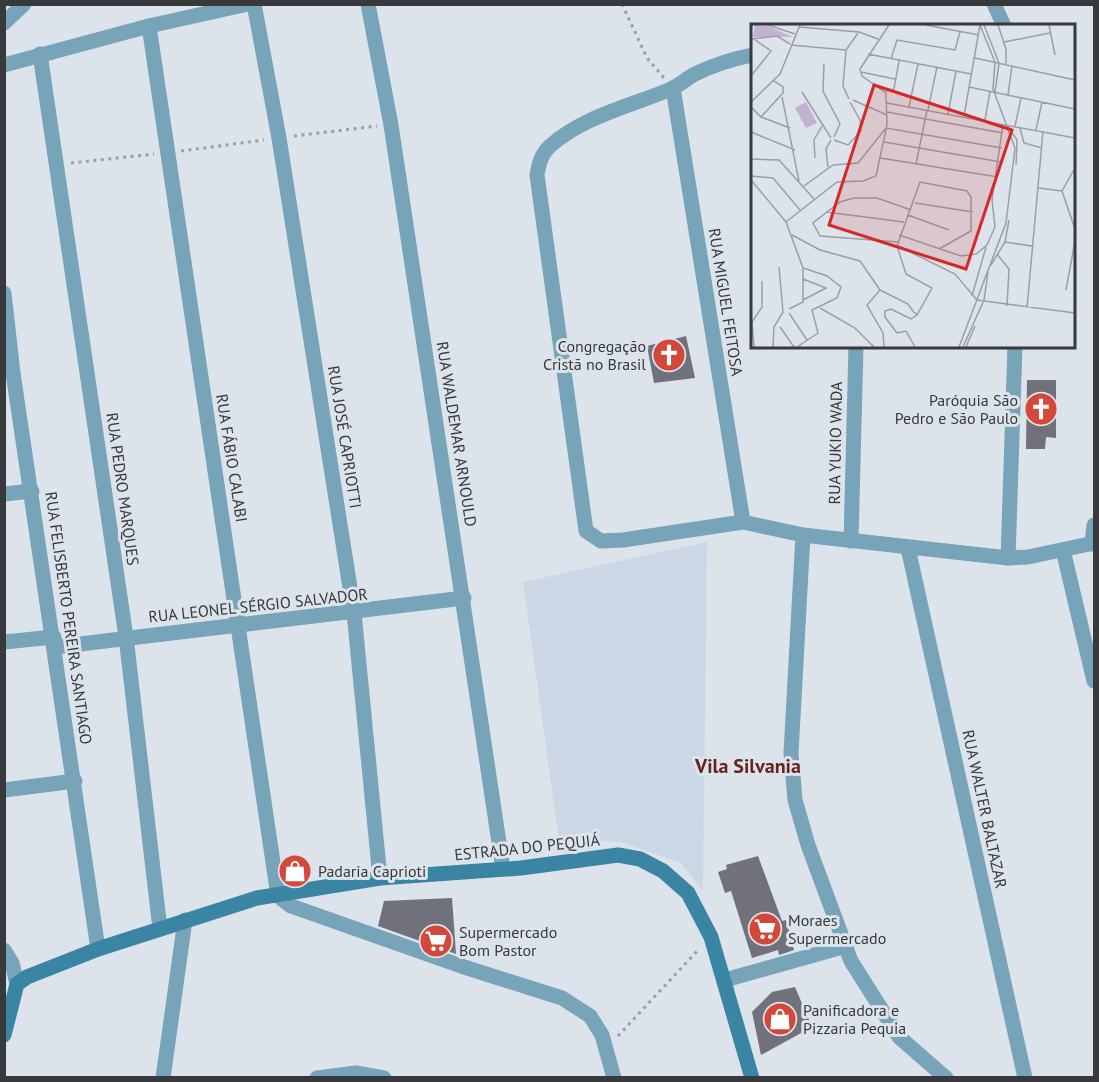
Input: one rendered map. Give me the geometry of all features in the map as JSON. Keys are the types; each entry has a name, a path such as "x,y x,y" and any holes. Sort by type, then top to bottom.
{"main road":[{"name":"ESTRADA DO PEQUIÁ","path":"17,984 48,967 98,949 257,898 380,878 504,869 618,855 640,859 663,871 688,893 711,937 752,1077"},
{"path":"4,1035 17,984"}],"street":[{"path":"4,23 24,4"},
{"path":"4,65 149,26 248,4"},
{"name":"RUA JOSÉ CAPRIOTTI","path":"254,4 279,138 354,613 380,878"},
{"name":"RUA WALDEMAR ARNOULD","path":"368,4 392,137 504,869"},
{"path":"994,4 1003,24"},
{"name":"RUA FÁBIO CALABI","path":"149,26 278,896"},
{"name":"RUA PEDRO MARQUES","path":"40,54 126,637 160,929"},
{"path":"751,56 702,71 673,88 623,105 570,133 549,147 540,158 537,175 586,531 601,541 622,540 743,522 803,535 1008,558 1028,557 1093,544 1095,525"},
{"name":"RUA MIGUEL FEITOSA","path":"673,88 743,522"},
{"name":"RUA FELISBERTO PEREIRA SANTIAGO","path":"4,293 9,374 32,491 98,949"},
{"name":"RUA YUKIO WADA","path":"851,541 856,348"},
{"path":"1008,558 1015,348"},
{"path":"4,494 32,491"},
{"path":"803,535 791,753 795,800 808,845 846,946 873,999 899,1037 946,1077"},
{"name":"RUA WALTER BALTAZAR","path":"908,548 1025,1077"},
{"path":"1063,550 1095,681"},
{"name":"RUA LEONEL SÉRGIO SALVADOR","path":"4,642 55,642 126,637 239,623 354,613 464,598"},
{"path":"4,790 75,781"},
{"path":"278,896 302,909 461,966 562,998 590,1016 602,1035 614,1077"},
{"path":"163,1077 185,920"},
{"path":"725,980 846,946"},
{"path":"4,950 12,963 17,984"},
{"path":"317,1077 356,1073 384,1077"}],"path":[{"path":"622,4 647,58 673,88"},
{"path":"58,165 167,153"},
{"path":"606,1049 711,937"}],"shaded area":[{"path":"707,542 703,891 681,863 621,842 559,840 523,582"}],"building":[{"name":"Congregação Cristã no Brasil","path":"686,336 695,378 654,383 647,346"},
{"name":"Paróquia São Pedro e São Paulo","path":"1027,380 1056,380 1056,438 1046,437 1045,449 1026,449"},
{"path":"758,856 782,921 786,920 794,950 779,955 778,950 752,958 731,891 725,893 718,872 727,869 726,865"},
{"name":"Supermercado Bom Pastor","path":"452,898 456,954 378,926 384,901"},
{"path":"795,987 812,1027 761,1055 752,1012 772,992"}],"place":[{"name":"Congregação Cristã no Brasil","path":"669,355"},
{"name":"Paróquia São Pedro e São Paulo","path":"1041,409"},
{"name":"Padaria Caprioti","path":"295,871"},
{"name":"Moraes Supermercado","path":"765,929"},
{"name":"Supermercado Bom Pastor","path":"436,941"},
{"name":"Panificadora e Pizzaria Pequia","path":"780,1019"}],"district":[{"name":"Vila Silvania","path":"748,766"}]}
